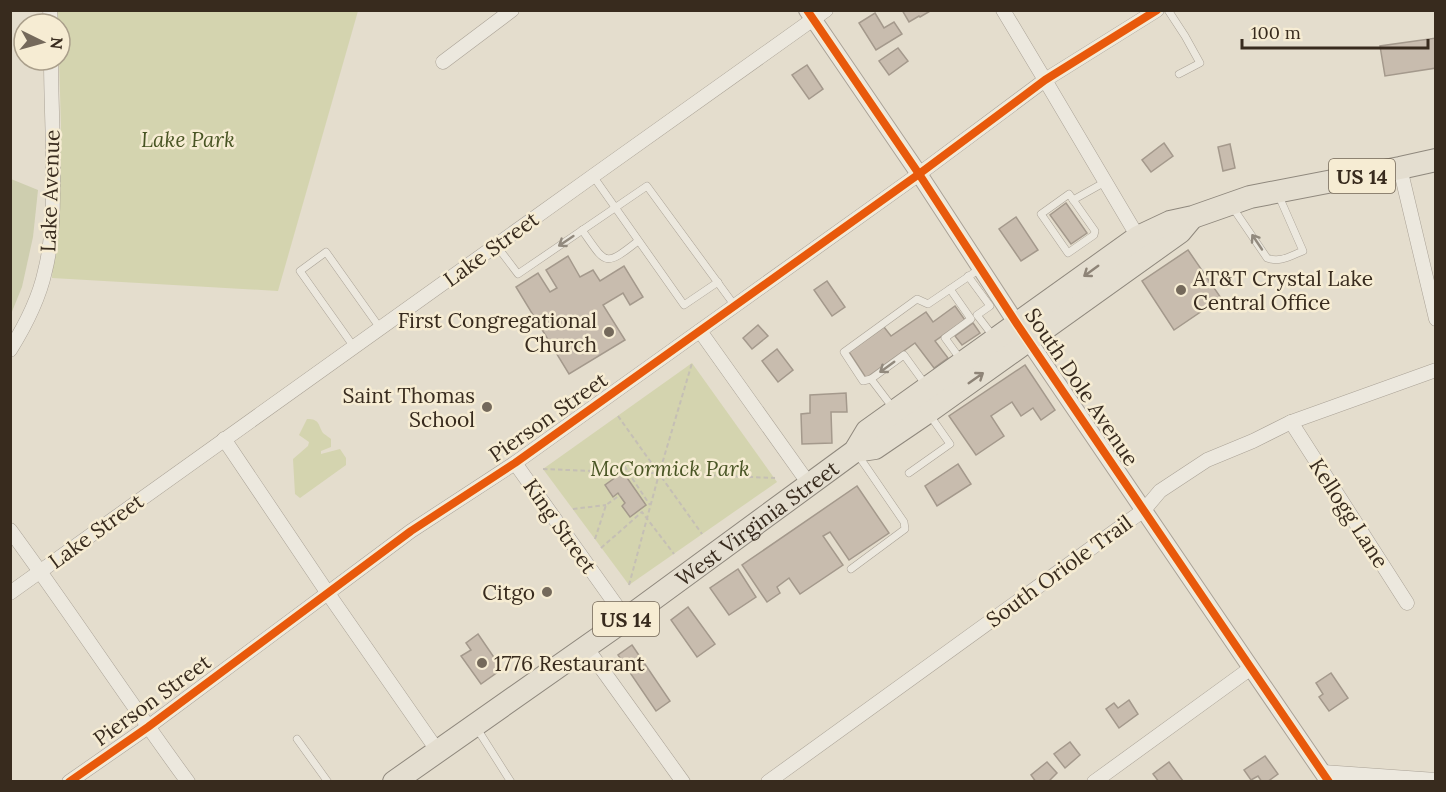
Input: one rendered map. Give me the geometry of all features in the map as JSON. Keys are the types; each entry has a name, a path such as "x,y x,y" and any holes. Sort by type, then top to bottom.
{"main road":[{"name":"US 14","path":"1143,246 1170,222 1250,197 1436,160"},
{"name":"West Virginia Street","path":"394,782 626,619 855,451 867,431 895,412 924,399 1143,246"},
{"name":"West Virginia Street","path":"855,451 874,448 963,363 995,339 1023,332"}],"street":[{"path":"443,62 512,10"},
{"path":"1002,10 1143,246"},
{"name":"Pierson Street","path":"69,782 148,727 411,531 515,463 919,174 1045,80 1157,10"},
{"name":"South Dole Avenue","path":"815,14 919,174 975,272 996,302 1023,332 1326,777"},
{"name":"Lake Street","path":"10,593 593,176 815,14"},
{"name":"Lake Avenue","path":"10,350 39,293 50,246 54,157 51,72"},
{"path":"1400,168 1436,319"},
{"path":"700,331 808,484"},
{"name":"South Oriole Trail","path":"768,782 1144,510 1160,491 1207,460 1291,422 1436,370"},
{"name":"Kellogg Lane","path":"1291,422 1407,603"},
{"path":"225,439 327,592 438,750"},
{"name":"King Street","path":"515,463 626,619"},
{"path":"10,530 188,782"},
{"path":"586,647 683,782"},
{"path":"1094,782 1251,668"},
{"path":"1326,777 1436,780"}],"lane":[{"path":"1168,10 1200,63 1179,74"},
{"path":"593,176 684,305 718,282"},
{"path":"1073,200 1105,182"},
{"path":"496,245 518,274 647,186 735,306"},
{"path":"1231,204 1267,258 1275,261 1283,259 1303,251 1277,192"},
{"path":"1069,194 1073,200 1095,231 1094,235 1068,253 1041,214 1069,194"},
{"path":"582,230 600,256 606,259 619,256 638,241"},
{"path":"354,347 300,271 326,252 380,328"},
{"path":"909,473 950,444 924,399 904,355 871,379 863,381 844,352 917,299 928,304 975,272"},
{"path":"950,289 995,339"},
{"path":"963,363 945,338 996,302"},
{"path":"871,379 895,412"},
{"path":"851,569 905,529 904,522 855,451"},
{"path":"475,724 511,782"},
{"path":"297,739 328,782"}],"path":[{"path":"629,585 692,363"},
{"path":"618,416 702,534"},
{"path":"543,469 617,472 625,467 651,505"},
{"path":"628,472 775,478"},
{"path":"573,509 606,506 620,495"},
{"path":"595,539 606,506"},
{"path":"601,548 642,512 674,554"}],"green space":[{"name":"Lake Park","path":"358,11 278,291 52,278 61,125 59,72 72,72 72,12 57,12"},
{"path":"11,179 38,190 33,237 22,287 11,314"},
{"name":"McCormick Park","path":"692,363 777,482 629,585 543,469"},
{"path":"307,419 316,421 323,433 331,439 331,447 321,451 321,454 340,449 346,458 346,465 300,498 295,494 293,459 308,446 309,442 299,435"}],"building":[{"path":"902,10 932,10 909,22"},
{"path":"875,13 884,28 894,22 902,34 876,50 859,23"},
{"path":"1436,38 1436,68 1385,76 1380,46"},
{"path":"898,48 908,61 889,75 879,61"},
{"path":"807,65 823,89 809,99 792,75"},
{"path":"1164,143 1173,156 1151,172 1142,160"},
{"path":"1230,144 1235,168 1223,171 1218,147"},
{"path":"1066,203 1087,233 1071,244 1050,215"},
{"path":"1016,217 1038,250 1021,261 999,229"},
{"name":"AT&T Crystal Lake Central Office","path":"1188,250 1221,298 1174,330 1142,281"},
{"path":"568,256 580,277 593,270 600,281 624,266 643,297 630,305 623,293 603,305 625,340 569,374 516,287 538,273 550,292 557,288 546,270"},
{"path":"827,281 845,307 832,316 814,290"},
{"path":"955,306 965,320 935,341 948,358 934,368 915,343 866,378 849,352 884,327 891,336 926,312 933,322"},
{"path":"973,323 980,333 962,345 955,336"},
{"path":"758,325 768,336 752,349 743,338"},
{"path":"777,349 793,370 778,382 762,361"},
{"path":"1025,365 1055,410 1041,420 1033,408 1021,416 1012,402 991,416 1004,436 976,455 949,416"},
{"path":"846,393 847,412 831,412 832,443 802,444 801,414 810,413 810,395"},
{"path":"958,464 971,484 937,506 925,486"},
{"path":"623,472 646,505 630,517 622,506 625,503 618,493 613,497 605,485"},
{"path":"857,486 889,533 849,560 830,532 823,536 843,565 800,594 789,578 777,587 780,593 767,602 742,565"},
{"path":"738,569 756,597 729,615 710,588"},
{"path":"688,607 715,644 697,657 671,620"},
{"name":"1776 Restaurant","path":"478,634 502,669 481,684 461,656 471,650 466,643"},
{"path":"632,645 670,701 656,711 618,655"},
{"path":"1331,673 1348,698 1329,711 1319,697 1323,694 1316,683"},
{"path":"1129,700 1138,714 1119,728 1106,709 1114,703 1118,708"},
{"path":"1070,742 1080,755 1065,768 1054,754"},
{"path":"1265,756 1278,774 1267,782 1262,782 1258,776 1251,780 1244,770"},
{"path":"1047,762 1057,773 1048,782 1036,782 1031,775"},
{"path":"1169,762 1182,782 1159,782 1153,774"}],"cycle path":[{"path":"807,10 919,174 1017,324 1329,782"},
{"path":"69,782 148,727 411,531 515,463 919,174 1045,80 1157,10"}],"place":[{"name":"AT&T Crystal Lake Central Office","path":"1181,290"},
{"name":"First Congregational Church","path":"609,332"},
{"name":"Saint Thomas School","path":"487,407"},
{"name":"Citgo","path":"547,592"},
{"name":"1776 Restaurant","path":"482,663"}]}
